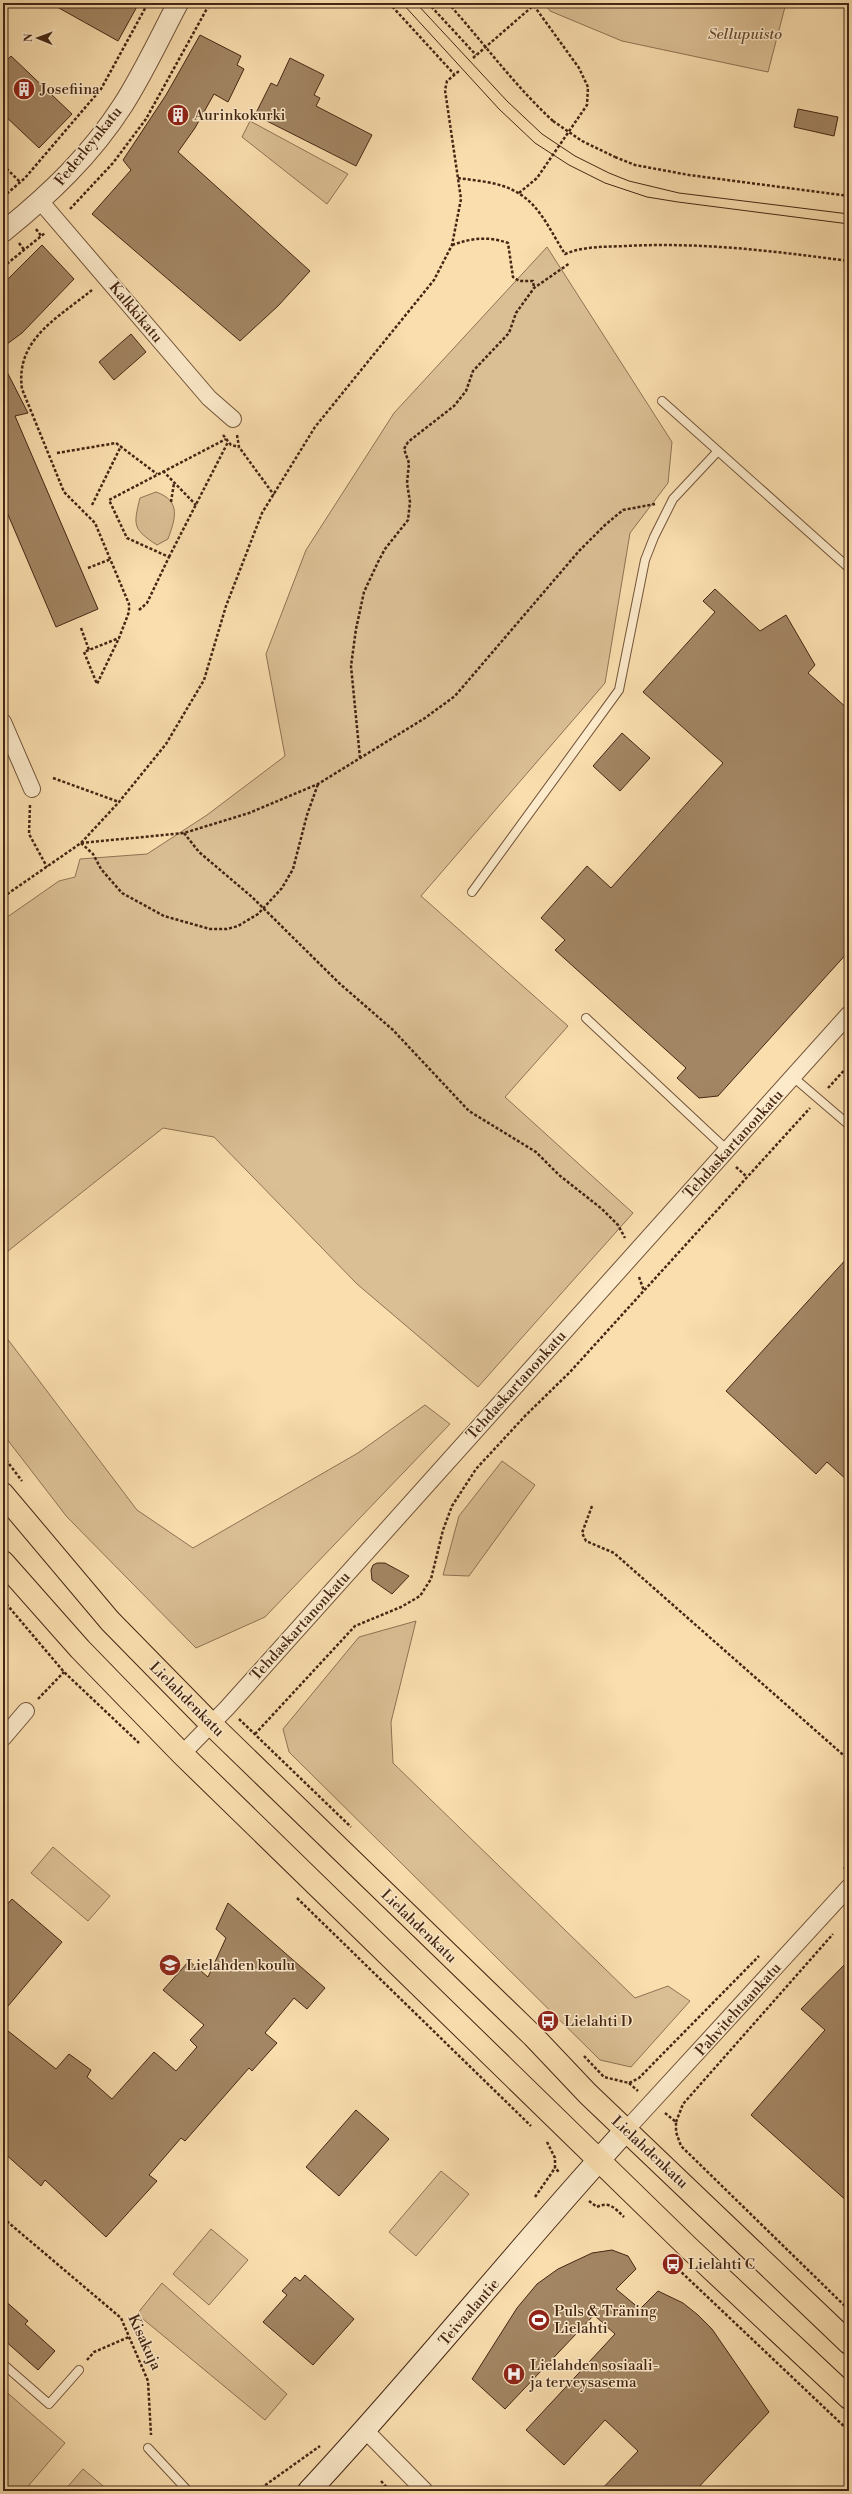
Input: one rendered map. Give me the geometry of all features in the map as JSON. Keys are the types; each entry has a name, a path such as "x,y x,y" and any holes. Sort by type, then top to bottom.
{"main road":[{"name":"Lielahdenkatu","path":"3,1494 110,1621 212,1725 533,2036 626,2130 849,2343"},
{"path":"3,1562 80,1649 182,1754 599,2160 849,2398"},
{"name":"Teivaalantie","path":"309,2491 365,2430 503,2273 573,2187 626,2130"}],"street":[{"name":"Federleynkatu","path":"3,232 40,202 78,163 124,104 178,3"},
{"name":"Kalkkikatu","path":"40,202 209,398 233,419"},
{"path":"3,722 32,789"},
{"name":"Tehdaskartanonkatu","path":"182,1754 212,1725 849,1014"},
{"path":"3,1738 26,1711"},
{"name":"Pahvitehtaankatu","path":"626,2130 849,1887"},
{"path":"365,2430 425,2491"}],"lane":[{"path":"662,401 717,452 849,568"},
{"path":"472,892 618,690 645,560 673,499 717,452"},
{"path":"586,1018 728,1150"},
{"path":"793,1077 849,1125"},
{"path":"3,2364 49,2404 79,2370"},
{"path":"148,2448 188,2491"}],"path":[{"path":"3,197 20,182 64,134 100,89 148,3"},
{"path":"389,3 454,74"},
{"path":"428,3 476,55"},
{"path":"448,3 486,46 527,97 553,121 582,141 615,157 635,165 689,175 849,196"},
{"path":"473,58 533,4 579,68 588,87 587,105 538,178 519,193"},
{"path":"3,897 81,843 119,802 166,744 204,680 226,606 250,540 262,513 314,427 434,280 452,245 462,200 450,136 445,90 447,81 459,70"},
{"path":"3,166 20,182"},
{"path":"458,178 489,182 519,193 540,213 565,254 578,248 650,244 717,245 849,261"},
{"path":"452,245 474,238 484,238 508,243 513,277 519,280 533,281 534,288"},
{"path":"360,758 351,666 356,629 364,592 378,562 385,549 408,520 410,502 406,483 409,463 404,449 408,442 454,406 466,392 473,371 509,332 520,307 534,288 570,263"},
{"path":"92,290 32,340 24,355 20,378 22,389 64,492 95,523 111,559 129,608 119,638 98,684 84,652 119,638"},
{"path":"233,419 239,447 274,495"},
{"path":"139,610 147,603 227,440 157,474 109,500 127,538 169,557"},
{"path":"57,453 116,443 157,474"},
{"path":"92,505 121,446"},
{"path":"163,471 196,505"},
{"path":"171,502 174,482"},
{"path":"81,843 184,833 250,813 318,784 425,718 455,696 579,551 605,525 623,510 673,499"},
{"path":"88,568 111,559"},
{"path":"81,628 89,650"},
{"path":"54,778 119,802"},
{"path":"81,843 93,854 106,875 122,894 164,916 210,929 227,929 250,920 264,909 293,869 307,815 318,784"},
{"path":"32,789 28,834 47,867"},
{"path":"184,833 200,852 264,909 339,983 393,1030 469,1111 536,1152 559,1174 602,1209 618,1225 644,1291"},
{"path":"255,1734 355,1626 401,1608 420,1596 431,1579 443,1530 452,1506 476,1469 644,1291 849,1065"},
{"path":"3,1456 26,1486"},
{"path":"592,1506 582,1532 586,1541 614,1553 849,1760"},
{"path":"3,1600 64,1672 142,1746"},
{"path":"26,1711 64,1672"},
{"path":"227,1708 357,1833"},
{"path":"844,1870 849,1864"},
{"path":"291,1893 535,2129"},
{"path":"839,1928 683,2104 676,2122 676,2132 681,2146 849,2310"},
{"path":"629,2083 639,2078 761,1954"},
{"path":"582,2054 604,2077 629,2083 676,2122"},
{"path":"546,2140 552,2147 555,2158 555,2168 573,2187 597,2207 604,2204 610,2205 628,2220"},
{"name":"Kisakuja","path":"3,2218 121,2318 148,2380 151,2435 148,2448"},
{"path":"673,2264 849,2432"},
{"path":"94,2352 129,2337"},
{"path":"381,2481 390,2491"}],"green space":[{"name":"Sellupuisto","path":"544,3 786,3 768,72 622,41 550,11"},
{"path":"250,121 348,174 327,204 242,137"},
{"path":"547,247 672,442 668,483 630,533 605,683 421,896 568,1026 505,1097 633,1213 478,1387 357,1284 214,1137 163,1128 3,1255 3,920 59,881 75,877 80,859 147,854 207,815 285,756 266,654 306,550 394,413"},
{"path":"156,492 170,500 174,511 173,524 168,539 157,545 143,535 137,526 136,521 140,498"},
{"path":"3,1333 137,1510 193,1548 358,1453 425,1405 450,1424 265,1617 196,1648 67,1517 3,1434"},
{"path":"502,1461 535,1485 469,1576 443,1575 459,1516"},
{"path":"416,1621 391,1722 393,1763 635,1998 668,1986 690,2001 631,2067 600,2060 289,1752 283,1729 359,1637"},
{"path":"53,1847 110,1896 88,1921 31,1873"},
{"path":"441,2171 469,2194 416,2256 389,2232"},
{"path":"211,2229 248,2260 209,2305 173,2274"},
{"path":"162,2283 287,2394 265,2420 137,2314"},
{"path":"3,2389 65,2443 24,2491 3,2491"},
{"path":"83,2469 109,2491 64,2491"}],"building":[{"path":"50,3 139,3 118,41"},
{"path":"200,35 241,56 237,65 244,69 228,102 214,94 195,128 178,152 310,271 278,306 240,341 92,214 131,170 123,160 166,95"},
{"name":"Josefiina","path":"11,56 72,114 39,148 3,114 3,64"},
{"path":"290,58 324,75 314,95 320,98 316,106 372,135 356,166 255,115 271,83 277,86"},
{"path":"798,109 838,117 834,136 794,127"},
{"path":"42,245 74,279 22,333 3,347 3,284"},
{"path":"131,334 146,352 114,380 99,362"},
{"path":"3,364 28,413 15,416 98,609 56,627 3,503"},
{"path":"715,589 760,631 786,615 815,665 808,673 849,710 849,951 718,1096 699,1098 677,1078 686,1068 555,950 565,940 541,918 587,866 611,888 723,763 643,692 715,612 703,601"},
{"path":"622,733 650,758 620,791 593,766"},
{"path":"849,1256 849,1482 827,1462 816,1474 726,1391"},
{"path":"377,1563 385,1563 409,1576 392,1594 372,1580 371,1570 373,1565"},
{"path":"12,1899 62,1942 3,2012 3,1909"},
{"path":"228,1903 325,1988 307,2009 294,1998 265,2033 277,2043 252,2071 249,2068 185,2141 181,2138 149,2175 157,2181 106,2237 45,2180 41,2186 3,2152 3,2027 56,2069 69,2054 91,2070 87,2077 112,2099 154,2052 176,2071 197,2047 190,2040 204,2025 163,1990 189,1961 208,1977 226,1938 216,1929"},
{"path":"849,1960 849,2203 751,2115 825,2030 801,2009"},
{"path":"356,2110 389,2139 339,2196 306,2167"},
{"path":"612,2250 628,2256 636,2269 616,2289 640,2309 658,2291 683,2303 698,2315 712,2329 769,2412 695,2491 600,2491 638,2451 605,2420 564,2465 526,2430 615,2334 594,2315 505,2409 472,2379 517,2308 537,2284 558,2269 592,2253"},
{"path":"305,2275 354,2319 313,2365 263,2322 287,2295 282,2291 295,2277 300,2281"},
{"path":"3,2299 28,2321 25,2324 55,2351 38,2370 3,2339"}],"tram line":[{"path":"402,3 499,109 535,143 569,165 605,183 647,197 849,224"},
{"path":"416,3 507,101 542,134 575,156 609,173 629,181 679,193 849,214"}],"place":[{"name":"Josefiina","path":"24,89"},
{"name":"Aurinkokurki","path":"178,115"},
{"name":"Lielahden koulu","path":"170,1965"},
{"name":"Lielahti D","path":"548,2021"},
{"name":"Lielahti C","path":"673,2264"},
{"name":"Puls & Träning Lielahti","path":"539,2320"},
{"name":"Lielahden sosiaali- ja terveysasema","path":"514,2374"}]}
